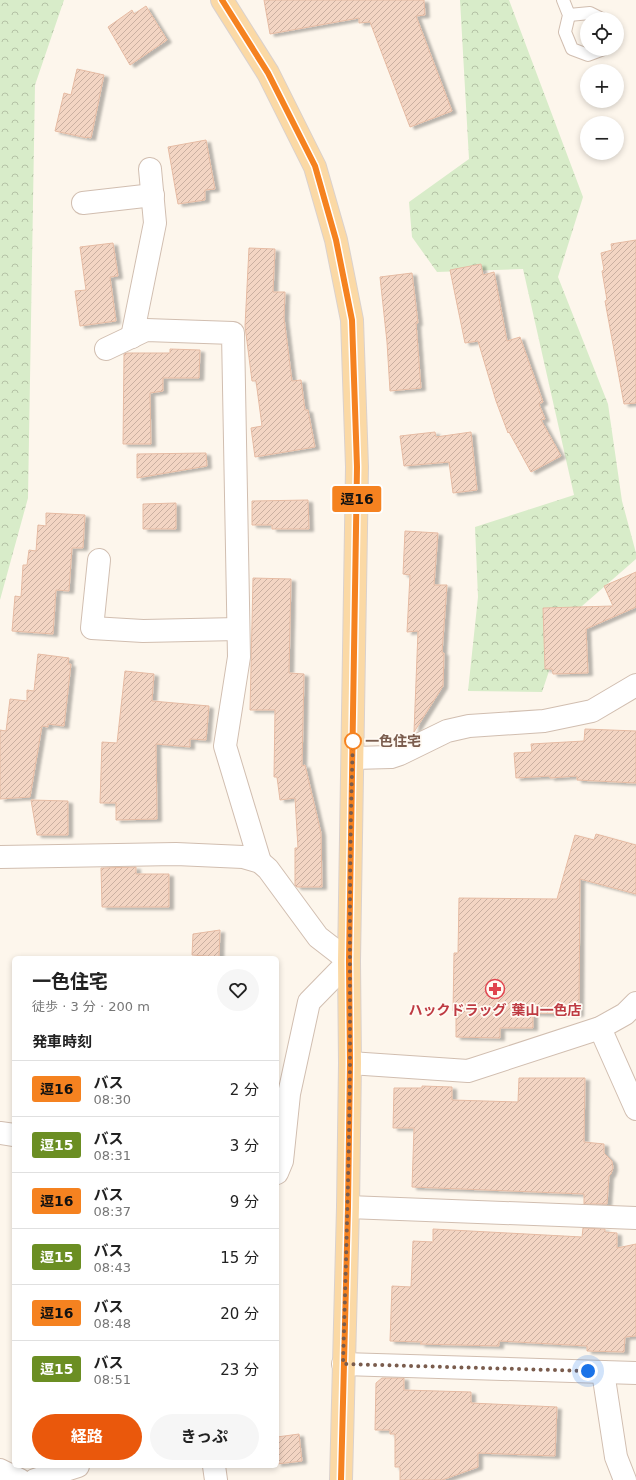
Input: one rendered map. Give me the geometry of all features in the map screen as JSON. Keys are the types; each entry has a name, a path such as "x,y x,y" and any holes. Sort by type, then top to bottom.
{"main road":[{"path":"222,0 268,73 315,166 336,240 352,320 357,467 349,961 350,1063 348,1207 341,1480"}],"street":[{"path":"132,337 155,223 150,169"},
{"path":"83,204 153,194"},
{"path":"106,349 146,330 233,334 239,657 225,746 260,862"},
{"path":"99,560 92,628 143,631 238,629"},
{"path":"353,758 391,756 400,754 447,731 470,726 544,721 592,711 636,686"},
{"path":"0,857 176,854 243,857 260,862 268,869 318,937 349,961 309,1002 289,1094 282,1161 279,1168"},
{"path":"350,1063 468,1071 600,1028 626,1014 636,1003"},
{"path":"600,1028 636,1108"},
{"path":"0,1133 12,1135"},
{"path":"348,1207 636,1218"},
{"path":"343,1364 636,1373"},
{"path":"603,1372 616,1457 625,1480"},
{"path":"35,1480 72,1468"},
{"path":"214,1468 216,1480"},
{"path":"0,1470 20,1480"}],"lane":[{"path":"563,0 569,15 565,32 572,49 580,52"},
{"path":"569,15 580,14"}],"green space":[{"path":"0,0 64,0 35,85 28,498 0,600"},
{"path":"460,0 509,0 583,197 558,277 608,404 622,501 636,553 636,559 566,620 542,692 468,691 478,597 475,527 574,495 523,269 437,272 412,237 409,202 469,159"}],"building":[{"path":"264,0 424,0 425,15 416,16 452,111 410,127 370,22 359,23 359,18 270,34"},
{"path":"146,6 167,40 130,65 108,27 132,10 134,14"},
{"path":"77,69 104,75 91,138 55,131 64,93 71,95"},
{"path":"206,140 215,189 205,190 205,200 178,204 168,147"},
{"path":"636,240 636,403 624,404 605,301 607,300 602,271 604,270 601,253 612,250 611,244"},
{"path":"113,243 118,276 110,277 116,321 80,326 75,291 86,290 80,247"},
{"path":"249,248 275,249 273,292 285,292 284,318 292,381 301,380 305,410 308,410 315,447 255,457 251,428 262,426 256,381 252,381 245,326"},
{"path":"481,264 483,275 494,272 507,341 520,337 543,402 539,404 545,419 541,420 561,456 531,472 509,432 508,433 496,401 478,341 465,343 450,270"},
{"path":"412,273 418,323 416,323 421,388 390,391 387,342 380,277"},
{"path":"170,349 200,350 199,378 163,378 163,391 150,393 151,444 123,444 124,354 170,353"},
{"path":"435,432 436,437 471,432 477,490 453,493 449,462 404,466 400,436"},
{"path":"206,453 207,466 137,478 137,454"},
{"path":"308,500 309,529 272,529 272,525 252,525 252,501"},
{"path":"176,503 176,529 143,529 143,504"},
{"path":"46,513 85,515 83,548 72,548 69,591 56,590 53,634 12,631 15,596 21,597 23,565 27,565 29,550 36,551 38,525 46,526"},
{"path":"405,531 438,533 434,585 447,585 442,653 444,653 443,686 414,732 418,631 407,632 410,575 403,574"},
{"path":"636,572 636,607 586,629 588,673 553,674 552,669 545,669 543,608 613,606 604,586"},
{"path":"253,578 291,579 289,673 304,674 302,766 305,765 321,833 322,887 297,887 295,885 295,848 298,848 295,798 280,800 277,777 274,777 275,710 250,710"},
{"path":"38,654 69,658 68,664 71,664 64,726 48,724 48,727 42,726 30,797 0,799 0,730 6,731 10,699 27,701 27,690 34,691"},
{"path":"125,671 154,674 152,701 209,706 206,740 190,739 190,747 156,744 157,819 116,820 116,803 100,803 102,742 117,743"},
{"path":"585,729 636,731 636,783 577,780 577,776 516,778 514,753 532,752 531,744 584,741"},
{"path":"31,800 68,801 68,835 37,835"},
{"path":"596,834 636,845 636,894 580,879 579,1014 533,1013 533,1028 500,1028 500,1038 456,1037 456,1011 453,1011 454,953 458,953 459,898 557,899 575,835 594,840"},
{"path":"136,867 136,874 169,874 169,907 102,907 101,868"},
{"path":"220,930 219,956 192,955 193,934"},
{"path":"519,1078 585,1078 584,1142 604,1144 604,1153 612,1161 613,1168 609,1176 607,1204 584,1204 584,1194 412,1187 414,1128 393,1128 394,1088 422,1088 422,1086 452,1087 452,1100 518,1102"},
{"path":"583,1228 605,1229 605,1232 617,1233 617,1248 636,1244 636,1336 625,1337 624,1352 587,1351 587,1346 499,1341 499,1346 420,1344 422,1342 390,1341 392,1286 411,1287 413,1241 433,1242 433,1229 582,1237"},
{"path":"382,1378 404,1378 404,1390 471,1392 471,1403 557,1407 555,1456 478,1453 478,1467 442,1480 400,1480 400,1467 395,1467 395,1434 390,1434 390,1430 375,1430 376,1383"},
{"path":"299,1434 302,1461 279,1464 279,1437"}],"bus line":[{"name":"逗16","path":"222,0 268,73 315,166 336,240 352,320 357,467 349,961 350,1063 348,1207 341,1480"}],"place":[{"name":"一色住宅","path":"353,741"},
{"name":"ハックドラッグ 葉山一色店","path":"495,989"}],"route":[{"path":"353,741 349,961 350,1063 348,1207 343,1364 588,1371"}]}
